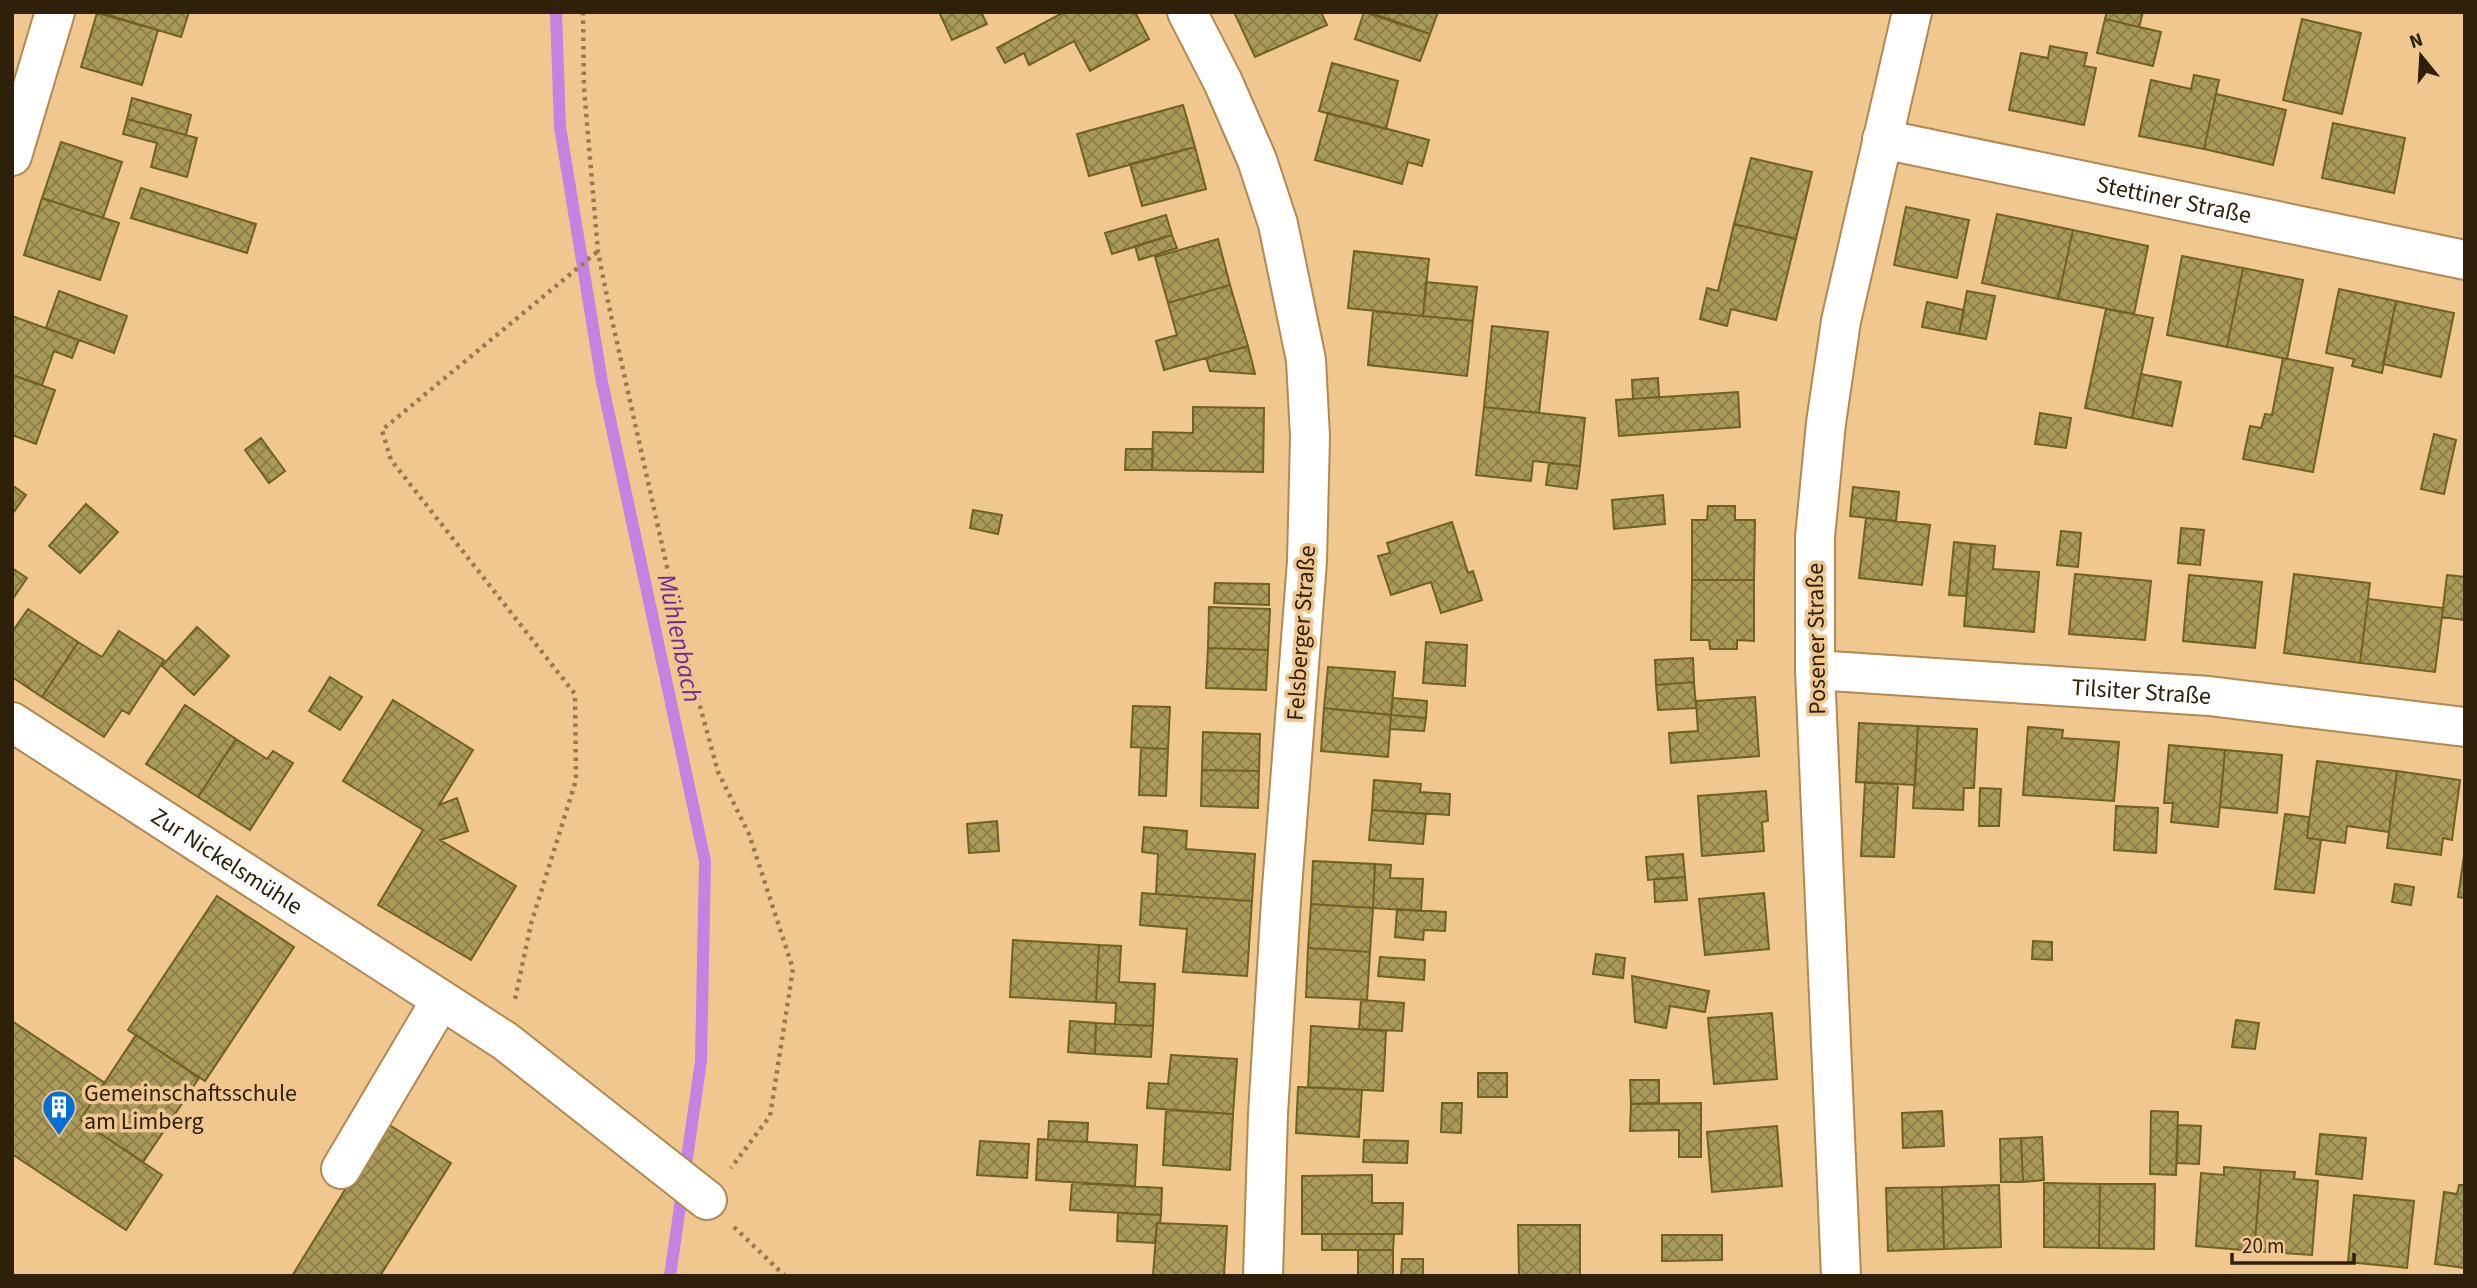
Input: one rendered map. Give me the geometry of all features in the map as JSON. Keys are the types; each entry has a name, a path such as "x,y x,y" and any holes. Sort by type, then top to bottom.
{"street":[{"path":"12,156 55,12"},
{"name":"Felsberger Straße","path":"1187,12 1223,82 1257,160 1293,288 1307,373 1310,438 1307,561 1281,901 1268,1114 1263,1276"},
{"name":"Posener Straße","path":"1841,1276 1815,670 1815,537 1826,423 1841,321 1912,12"},
{"name":"Stettiner Straße","path":"1882,139 2465,260"},
{"name":"Tilsiter Straße","path":"1815,670 2210,696 2465,727"},
{"name":"Zur Nickelsmühle","path":"12,722 505,1041 706,1200"},
{"path":"341,1169 441,1000"}],"path":[{"path":"583,12 584,88 598,252 689,666 718,772 750,834 793,970 771,1116 706,1200 785,1276"},
{"path":"505,1041 531,924 576,779 575,694 391,460 382,430 598,252"}],"building":[{"path":"98,12 189,12 181,37"},
{"path":"939,12 981,12 987,24 952,40"},
{"path":"1064,12 1135,12 1149,39 1090,71 1074,41 1029,65 1024,53 1005,63 997,48"},
{"path":"1234,12 1321,12 1327,25 1255,57"},
{"path":"1364,12 1430,34 1420,61 1355,39"},
{"path":"1369,12 1438,12 1430,34"},
{"path":"2107,12 2143,12 2139,27 2105,19"},
{"path":"97,13 158,30 142,85 81,67"},
{"path":"2105,19 2161,32 2153,66 2097,53"},
{"path":"2302,19 2361,33 2342,114 2283,100"},
{"path":"2050,46 2087,53 2084,66 2096,68 2084,125 2009,110 2021,53 2048,58"},
{"path":"1332,63 1398,81 1386,129 1319,111"},
{"path":"2194,75 2219,80 2204,149 2139,136 2151,80 2191,89"},
{"path":"2216,94 2286,110 2273,165 2204,149"},
{"path":"132,98 191,115 186,135 127,119"},
{"path":"1183,105 1195,147 1089,176 1077,134"},
{"path":"1328,113 1429,140 1422,166 1408,162 1402,184 1315,160"},
{"path":"127,119 197,138 187,177 151,167 157,143 123,134"},
{"path":"2333,123 2405,138 2394,193 2322,178"},
{"path":"61,142 122,162 103,218 42,198"},
{"path":"1195,147 1206,189 1142,206 1130,164"},
{"path":"1751,158 1812,172 1796,239 1734,224"},
{"path":"141,188 256,224 247,253 131,218"},
{"path":"42,198 119,223 100,280 24,255"},
{"path":"1906,207 1969,220 1957,278 1894,265"},
{"path":"1997,214 2073,230 2058,299 1982,283"},
{"path":"1166,215 1172,235 1112,254 1105,233"},
{"path":"1734,224 1796,239 1776,320 1731,309 1727,326 1700,319 1707,288 1718,291"},
{"path":"2073,230 2148,246 2134,314 2058,299"},
{"path":"1172,235 1177,248 1139,260 1135,246"},
{"path":"1218,239 1230,285 1168,303 1155,257"},
{"path":"1354,251 1429,259 1423,316 1348,308"},
{"path":"2182,256 2243,268 2227,347 2167,335"},
{"path":"2243,268 2303,280 2287,359 2227,347"},
{"path":"1426,282 1477,287 1473,321 1423,316"},
{"path":"1230,285 1248,346 1164,370 1156,341 1177,335 1168,303"},
{"path":"2339,289 2396,301 2382,373 2352,366 2354,359 2326,353"},
{"path":"59,291 127,316 114,353 46,328"},
{"path":"1967,291 1995,296 1986,339 1959,334"},
{"path":"2396,301 2454,313 2441,377 2383,364"},
{"path":"1927,302 1964,310 1959,334 1922,327"},
{"path":"2106,309 2153,318 2132,418 2085,408"},
{"path":"1373,311 1473,321 1467,376 1368,365"},
{"path":"12,316 79,340 72,358 54,351 42,385 12,375"},
{"path":"1492,326 1548,332 1539,413 1484,407"},
{"path":"1248,346 1255,374 1210,371 1206,358"},
{"path":"2283,358 2333,368 2313,472 2243,459 2250,426 2261,428 2265,414 2272,415"},
{"path":"2141,374 2181,382 2172,426 2132,418"},
{"path":"12,375 55,390 36,444 12,435"},
{"path":"1658,378 1659,397 1633,399 1632,380"},
{"path":"1738,392 1740,427 1619,436 1616,400"},
{"path":"1193,407 1264,408 1263,472 1152,470 1153,432 1193,433"},
{"path":"1484,407 1585,418 1580,466 1533,461 1531,481 1476,475"},
{"path":"2040,413 2071,418 2066,448 2035,444"},
{"path":"2434,434 2456,440 2444,494 2421,489"},
{"path":"261,438 285,471 269,483 245,450"},
{"path":"1126,449 1153,449 1152,470 1125,470"},
{"path":"1549,463 1580,466 1577,489 1546,485"},
{"path":"12,485 26,495 13,513 12,512"},
{"path":"1853,487 1899,492 1896,521 1850,516"},
{"path":"1663,495 1665,524 1614,529 1612,500"},
{"path":"86,504 118,532 80,573 49,546"},
{"path":"1708,506 1735,506 1735,520 1755,520 1754,580 1692,580 1692,520 1707,520"},
{"path":"973,510 1002,515 998,534 970,528"},
{"path":"1866,518 1930,525 1922,585 1859,578"},
{"path":"1452,522 1468,573 1473,571 1482,600 1441,613 1431,582 1391,595 1378,556 1390,553 1387,543"},
{"path":"2181,528 2204,530 2200,565 2178,563"},
{"path":"2061,531 2081,533 2078,567 2057,565"},
{"path":"1954,542 1971,544 1966,596 1949,595"},
{"path":"1971,544 1995,546 1993,569 2039,572 2034,632 1964,626"},
{"path":"12,568 27,578 12,600"},
{"path":"2075,574 2151,581 2145,640 2069,634"},
{"path":"2294,574 2370,583 2360,663 2284,653"},
{"path":"2189,575 2262,582 2255,648 2183,641"},
{"path":"2447,575 2465,577 2465,620 2442,617"},
{"path":"1692,580 1754,580 1754,641 1737,640 1737,649 1710,649 1709,640 1691,640"},
{"path":"1215,583 1269,584 1269,605 1214,603"},
{"path":"2368,599 2443,608 2435,672 2360,663"},
{"path":"1209,607 1270,609 1268,650 1208,648"},
{"path":"28,609 78,642 42,697 12,677 12,632"},
{"path":"197,627 229,656 194,695 162,666"},
{"path":"119,631 164,660 129,714 122,710 104,737 42,697 78,642 102,657"},
{"path":"1426,642 1467,645 1465,686 1423,683"},
{"path":"1208,648 1268,650 1266,690 1206,688"},
{"path":"1693,658 1694,682 1656,685 1655,660"},
{"path":"1328,667 1395,672 1391,715 1324,708"},
{"path":"330,677 362,697 340,730 309,711"},
{"path":"1694,682 1696,708 1658,710 1656,685"},
{"path":"1755,697 1759,756 1671,763 1669,733 1698,731 1696,701"},
{"path":"1393,698 1427,701 1426,718 1391,715"},
{"path":"393,700 473,750 439,805 457,798 468,831 440,840 516,886 471,960 378,905 423,830 343,781"},
{"path":"185,705 236,739 198,797 146,764"},
{"path":"1133,706 1170,707 1168,749 1131,747"},
{"path":"1324,708 1391,715 1388,757 1321,751"},
{"path":"1391,715 1426,718 1424,731 1390,729"},
{"path":"1859,723 1918,726 1915,785 1856,782"},
{"path":"1918,726 1977,729 1974,788 1964,788 1963,810 1913,808"},
{"path":"2028,727 2063,730 2062,738 2119,742 2114,801 2023,795"},
{"path":"1203,732 1260,734 1259,771 1202,770"},
{"path":"236,739 267,759 273,751 293,763 250,830 198,797"},
{"path":"2169,745 2225,750 2218,827 2171,822 2173,803 2164,803"},
{"path":"1141,748 1168,749 1166,796 1139,795"},
{"path":"2225,750 2282,755 2277,813 2220,807"},
{"path":"2317,761 2397,771 2389,832 2347,826 2345,843 2307,838"},
{"path":"1202,770 1259,771 1258,808 1201,806"},
{"path":"2397,771 2460,780 2452,840 2443,838 2441,855 2387,848"},
{"path":"1374,780 1421,784 1420,792 1450,794 1449,815 1372,810"},
{"path":"1865,782 1898,784 1894,857 1861,856"},
{"path":"1980,788 2001,789 1999,826 1979,826"},
{"path":"1766,791 1768,821 1762,822 1764,851 1702,856 1698,796"},
{"path":"2116,806 2158,808 2156,853 2114,850"},
{"path":"1372,810 1426,814 1423,844 1369,840"},
{"path":"2285,814 2309,817 2307,838 2321,840 2314,893 2275,889"},
{"path":"997,821 999,851 969,853 967,824"},
{"path":"1144,827 1187,831 1186,849 1255,854 1252,901 1156,894 1158,854 1142,852"},
{"path":"2465,849 2465,898 2458,897"},
{"path":"1683,854 1685,877 1648,880 1646,857"},
{"path":"1313,861 1375,864 1373,908 1311,904"},
{"path":"1375,864 1391,865 1390,878 1423,879 1421,911 1373,908"},
{"path":"1685,877 1687,900 1655,902 1654,879"},
{"path":"2395,884 2414,887 2411,905 2392,902"},
{"path":"1142,893 1252,901 1247,976 1183,972 1187,929 1140,925"},
{"path":"1764,893 1769,949 1705,955 1699,899"},
{"path":"217,896 294,947 205,1081 128,1030"},
{"path":"1311,904 1373,908 1370,952 1308,948"},
{"path":"1397,909 1446,912 1445,931 1424,930 1423,940 1395,937"},
{"path":"1013,940 1099,945 1096,1002 1010,997"},
{"path":"2033,941 2052,942 2052,960 2032,959"},
{"path":"1099,945 1121,946 1119,982 1155,984 1153,1026 1115,1024 1116,1003 1096,1002"},
{"path":"1308,948 1370,952 1367,1000 1306,997"},
{"path":"1596,954 1625,958 1623,978 1593,974"},
{"path":"1380,957 1425,960 1424,980 1378,976"},
{"path":"1632,976 1709,991 1705,1012 1670,1006 1666,1028 1635,1022"},
{"path":"1361,1000 1404,1003 1402,1031 1359,1029"},
{"path":"1772,1013 1777,1079 1714,1084 1708,1018"},
{"path":"2236,1020 2259,1023 2255,1049 2232,1047"},
{"name":"Gemeinschaftsschule am Limberg","path":"12,1021 105,1083 80,1120 162,1175 126,1230 12,1154"},
{"path":"1070,1021 1096,1023 1095,1054 1068,1052"},
{"path":"1096,1023 1153,1026 1151,1057 1095,1054"},
{"path":"1311,1026 1386,1031 1383,1091 1308,1087"},
{"path":"136,1035 199,1078 143,1162 80,1120"},
{"path":"1171,1055 1237,1059 1233,1114 1147,1108 1149,1083 1168,1084"},
{"path":"1478,1073 1507,1073 1507,1097 1478,1097"},
{"path":"1630,1080 1659,1080 1659,1103 1631,1104"},
{"path":"1298,1087 1362,1090 1359,1137 1296,1133"},
{"path":"1442,1103 1462,1103 1461,1133 1441,1132"},
{"path":"1701,1103 1701,1157 1679,1157 1679,1130 1630,1131 1631,1104"},
{"path":"1166,1110 1233,1114 1230,1170 1163,1165"},
{"path":"1942,1111 1944,1146 1903,1148 1902,1113"},
{"path":"2151,1111 2178,1112 2176,1175 2150,1174"},
{"path":"1049,1121 1088,1123 1087,1142 1048,1140"},
{"path":"386,1123 451,1163 380,1276 292,1276"},
{"path":"2178,1125 2201,1126 2199,1164 2177,1163"},
{"path":"1777,1126 1782,1186 1712,1192 1707,1132"},
{"path":"2320,1134 2366,1138 2362,1179 2316,1174"},
{"path":"2042,1137 2044,1180 2023,1182 2021,1138"},
{"path":"2021,1138 2023,1182 2001,1182 2000,1139"},
{"path":"1038,1139 1137,1145 1135,1186 1036,1180"},
{"path":"1364,1140 1408,1141 1407,1163 1363,1162"},
{"path":"980,1141 1029,1144 1027,1178 977,1175"},
{"path":"2224,1167 2261,1170 2254,1251 2196,1246 2201,1173 2224,1175"},
{"path":"2261,1170 2295,1172 2294,1179 2318,1181 2312,1255 2254,1251"},
{"path":"1372,1175 1372,1203 1403,1203 1402,1234 1302,1234 1302,1176"},
{"path":"1072,1183 1162,1188 1161,1215 1070,1210"},
{"path":"2044,1183 2100,1184 2099,1248 2044,1247"},
{"path":"2100,1184 2155,1184 2154,1249 2099,1248"},
{"path":"1999,1185 2001,1247 1944,1249 1942,1187"},
{"path":"2459,1185 2465,1185 2465,1268 2435,1264 2444,1192 2457,1194"},
{"path":"1942,1187 1944,1249 1888,1251 1886,1188"},
{"path":"2354,1195 2414,1201 2407,1268 2348,1262"},
{"path":"1118,1213 1161,1215 1160,1223 1157,1223 1155,1243 1117,1241"},
{"path":"1157,1223 1227,1226 1224,1276 1153,1275"},
{"path":"1518,1225 1580,1225 1580,1276 1519,1276"},
{"path":"1322,1234 1394,1234 1393,1250 1322,1250"},
{"path":"1662,1235 1722,1235 1722,1260 1662,1261"},
{"path":"1358,1250 1393,1250 1393,1276 1358,1276"},
{"path":"1402,1259 1423,1259 1423,1276 1401,1276"}],"waterway":[{"name":"Mühlenbach","path":"556,12 560,127 602,382 705,861 701,1061 670,1276"}],"place":[{"name":"Gemeinschaftsschule am Limberg","path":"59,1137"}]}
